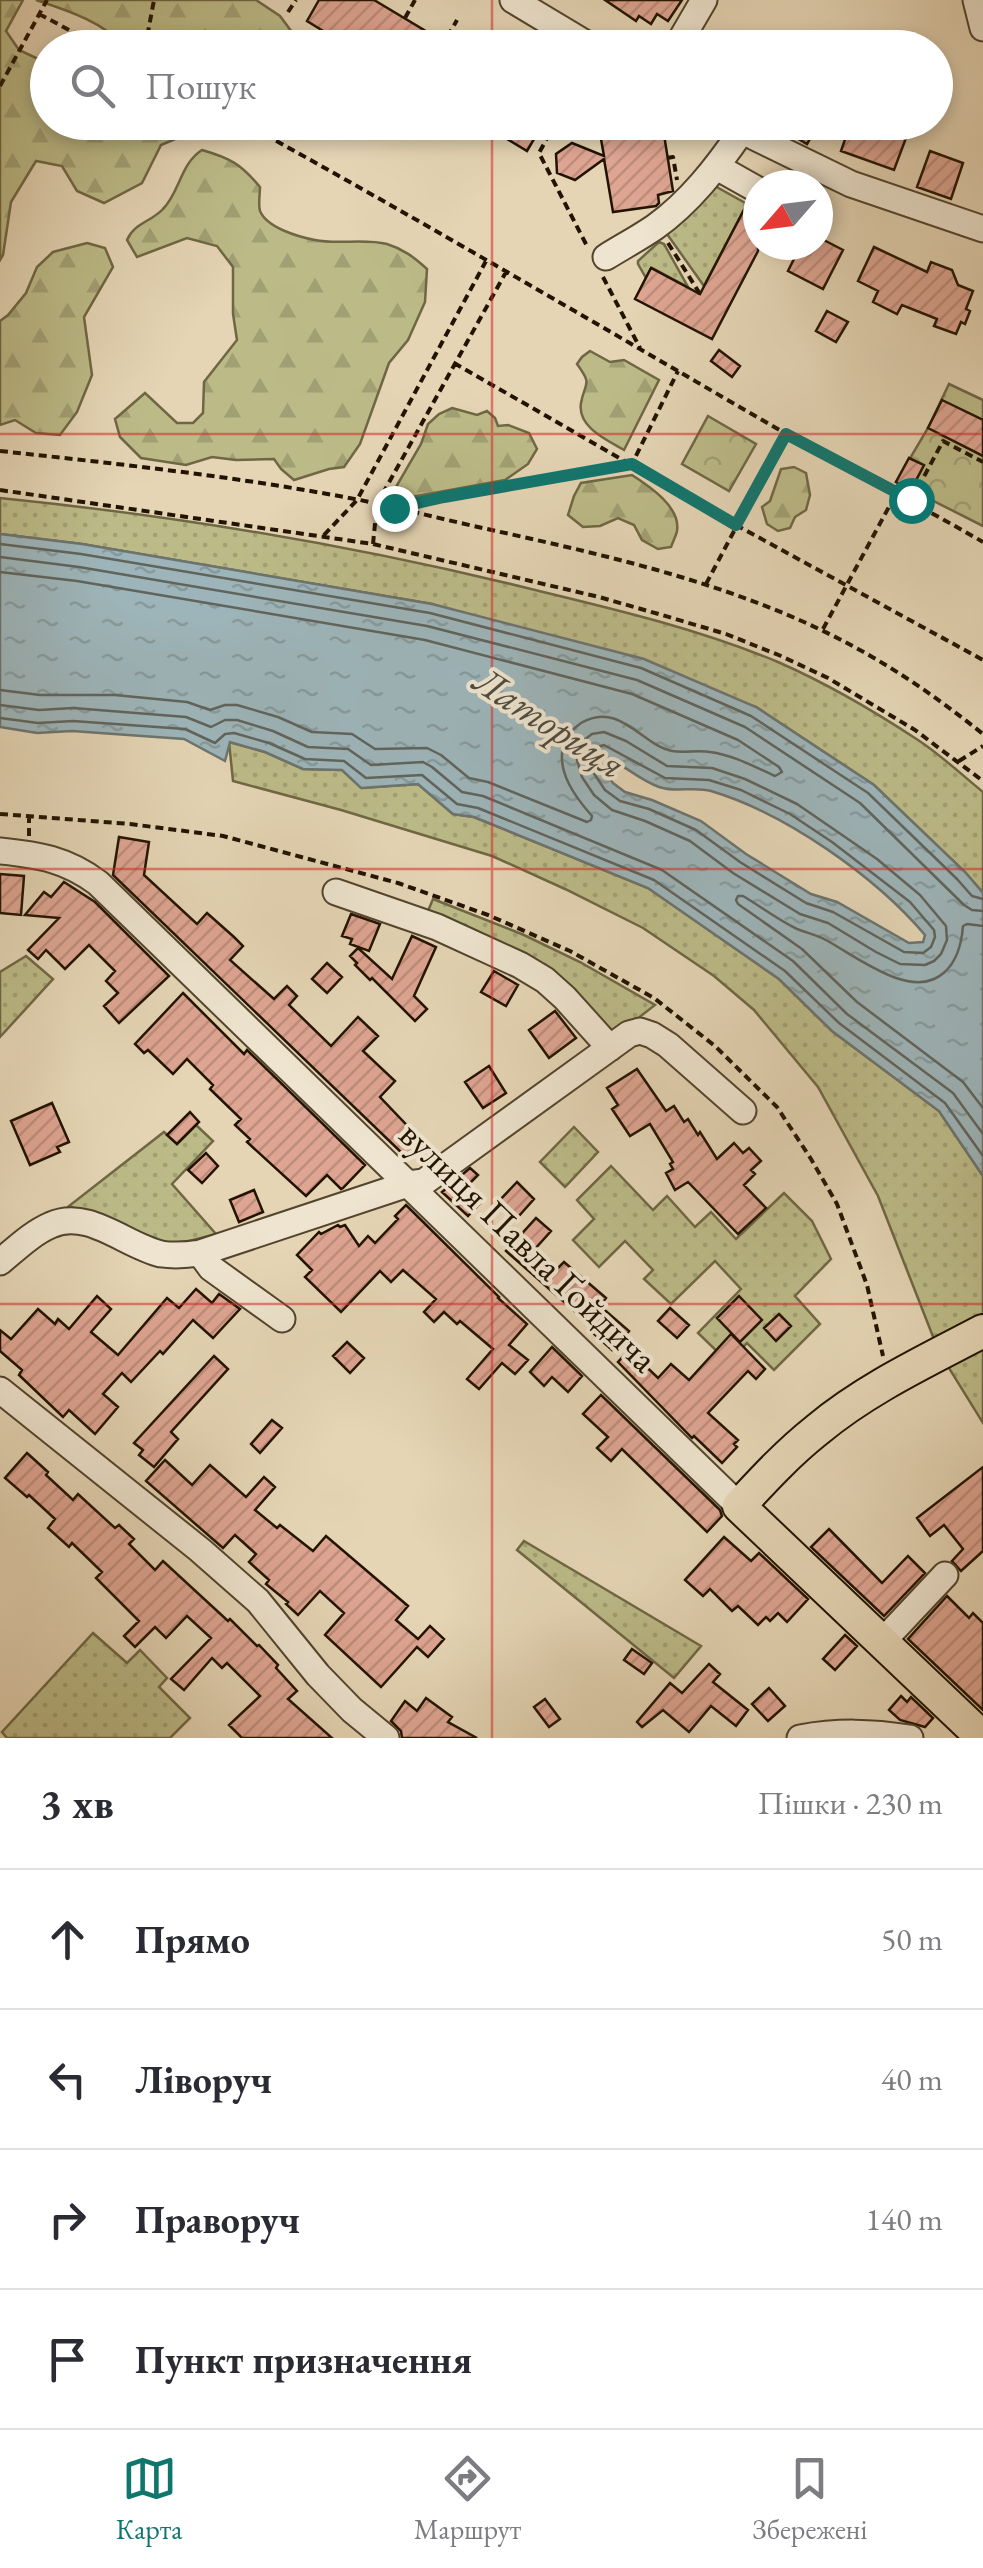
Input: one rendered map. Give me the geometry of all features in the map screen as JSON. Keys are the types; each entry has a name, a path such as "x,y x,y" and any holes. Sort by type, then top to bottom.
{"main road":[{"path":"739,1506 781,1461 889,1372 983,1331"},
{"name":"вулиця Павла Ґойдича","path":"739,1506 981,1738"}],"street":[{"path":"513,0 563,30"},
{"path":"686,30 704,0"},
{"path":"976,0 983,28"},
{"path":"600,262 682,204 716,167 727,140"},
{"path":"759,140 851,184 983,229"},
{"path":"716,167 743,182"},
{"name":"вулиця Павла Ґойдича","path":"0,851 55,859 80,869 98,883 739,1506"},
{"path":"336,892 438,927 520,965 565,998 610,1048"},
{"path":"0,1262 38,1232 64,1220 95,1226 160,1254 182,1256 424,1182 629,1034 640,1031 668,1045 743,1110"},
{"path":"200,1253 211,1268 282,1319"},
{"path":"0,1390 200,1550 258,1602 318,1675 386,1738"},
{"path":"882,1642 945,1575"},
{"path":"800,1738 830,1732 910,1738"}],"path":[{"path":"0,86 47,0"},
{"path":"148,30 154,0"},
{"path":"288,12 296,0"},
{"path":"405,18 415,0"},
{"path":"38,14 69,30"},
{"path":"451,30 457,20"},
{"path":"274,140 786,434 983,542"},
{"path":"546,140 539,153 600,262 640,348"},
{"path":"667,158 672,157 677,180"},
{"path":"656,226 700,294"},
{"path":"324,536 357,500 486,261"},
{"path":"374,544 377,504 506,272"},
{"path":"454,363 736,525 983,660"},
{"path":"632,464 678,370"},
{"path":"706,585 786,434"},
{"path":"911,500 943,442 983,462"},
{"path":"0,450 198,474 357,500 647,566 822,631 898,672 983,734"},
{"path":"394,508 632,464"},
{"path":"0,490 374,544 599,597 726,634 828,678 901,721 983,781"},
{"path":"822,631 896,492"},
{"path":"959,761 983,746"},
{"path":"0,814 223,836 398,883 570,951 654,998 715,1046 777,1107 811,1158 836,1204 867,1285 889,1372"}],"green space":[{"path":"0,0 23,0 6,31 19,50 30,55 30,140 173,140 161,145 142,183 104,203 77,191 62,166 36,161 11,202 0,260"},
{"path":"36,0 256,0 280,16 290,30 105,30"},
{"path":"202,150 234,163 253,179 260,187 260,211 276,227 324,241 387,244 427,269 425,302 408,340 389,363 360,444 344,467 294,480 274,459 212,457 186,465 141,458 120,437 115,419 145,393 177,423 193,423 203,413 204,382 237,340 233,267 217,246 187,238 137,257 127,240 134,230 163,209 189,163"},
{"path":"709,185 743,202 743,212 704,286 667,234"},
{"path":"659,242 664,244 688,287 652,268 646,278 638,261"},
{"path":"87,243 105,248 113,267 84,317 92,375 77,412 60,435 36,433 15,420 0,425 0,321 26,293 37,267 53,252"},
{"path":"590,351 610,362 624,360 659,380 624,450 588,426 581,412 586,380 577,364"},
{"path":"949,384 983,400 983,526 896,482"},
{"path":"452,408 477,415 487,411 498,426 508,425 529,433 537,449 528,464 505,480 389,499 421,444 428,424"},
{"path":"708,416 756,444 729,491 682,464"},
{"path":"794,467 806,473 810,495 806,510 795,517 790,528 778,531 767,524 762,507 770,501 781,469"},
{"path":"632,475 662,498 674,514 677,531 671,547 658,549 642,540 634,525 618,518 600,526 583,527 568,515 581,483"},
{"path":"0,498 201,523 400,559 656,621 778,662 901,729 983,792 983,893 874,785 756,707 432,604 82,544 0,534"},
{"path":"229,742 303,769 342,770 362,788 418,784 453,814 474,817 648,888 779,979 832,1031 939,1111 983,1176 983,1423 939,1352 878,1196 818,1087 754,1010 714,976 643,928 492,856 233,781"},
{"path":"433,899 524,935 655,1005 610,1040 548,977 425,918"},
{"path":"26,956 53,979 0,1037 0,972"},
{"path":"196,1125 213,1141 172,1184 216,1234 168,1243 69,1206 164,1132 177,1144"},
{"path":"574,1127 598,1152 565,1187 540,1162"},
{"path":"611,1166 653,1210 667,1196 695,1227 711,1212 736,1239 784,1193 812,1221 831,1259 795,1296 820,1324 774,1370 747,1343 729,1363 698,1333 741,1289 715,1261 671,1304 644,1279 653,1270 625,1241 599,1267 573,1240 594,1219 577,1200"},
{"path":"524,1541 701,1646 674,1678 517,1550"},
{"path":"93,1633 127,1663 140,1650 167,1678 159,1687 190,1718 170,1738 7,1738 2,1732"}],"water":[{"name":"Латориця","path":"0,534 82,544 432,604 644,659 756,707 874,785 983,893 983,1176 939,1111 832,1031 779,979 648,888 474,817 453,814 418,784 361,788 342,770 303,769 230,742 225,761 184,739 72,731 37,733 0,727","holes":["599,754 659,787 711,791 769,814 855,869 925,935 923,942 909,943 837,902 811,894 701,821 625,792 602,768"]}],"building":[{"path":"319,0 374,0 424,30 322,30 307,21"},
{"path":"605,0 682,0 668,21 657,14 651,24 639,16 636,21"},
{"path":"509,140 533,140 527,151"},
{"path":"601,140 665,140 673,191 658,195 656,206 613,212 604,159 575,180 557,173 556,154 572,143 604,156"},
{"path":"845,140 905,140 894,170 841,151"},
{"path":"930,151 963,163 951,199 917,187"},
{"path":"743,212 743,260 753,260 712,339 635,299 651,268 700,294"},
{"path":"833,245 843,250 823,289 788,271 794,260 833,260"},
{"path":"874,247 927,272 931,262 952,270 958,285 973,291 965,324 961,322 956,334 934,326 937,319 902,305 897,314 873,302 878,291 858,281"},
{"path":"827,311 848,322 836,342 816,331"},
{"path":"719,350 740,366 732,377 711,361"},
{"path":"942,400 983,420 983,456 928,428"},
{"path":"909,458 924,465 911,490 896,482"},
{"path":"119,837 149,842 144,875 197,924 207,913 234,937 243,946 230,960 274,999 287,986 297,996 289,1005 331,1046 358,1017 378,1036 363,1051 395,1081 380,1097 419,1138 406,1157 113,875"},
{"path":"0,874 24,876 21,915 0,913"},
{"path":"64,882 95,902 169,976 119,1023 104,1006 118,993 106,981 115,971 89,945 65,969 46,950 38,959 28,950 59,918 25,915 44,892 51,897"},
{"path":"351,914 380,924 369,951 350,944 352,939 342,936"},
{"path":"412,936 436,947 414,996 427,1009 415,1021 350,956 358,948 392,979"},
{"path":"327,963 342,977 327,993 312,979"},
{"path":"494,971 518,985 506,1006 481,992"},
{"path":"183,993 365,1165 343,1188 327,1175 306,1196 247,1142 250,1139 235,1125 241,1119 187,1059 173,1074 148,1050 144,1053 135,1044"},
{"path":"555,1011 576,1038 549,1058 529,1030"},
{"path":"489,1066 506,1093 483,1108 465,1082"},
{"path":"637,1069 666,1111 674,1106 684,1122 688,1119 717,1159 734,1143 743,1153 749,1148 761,1161 744,1185 766,1208 738,1234 688,1182 675,1190 666,1173 673,1169 673,1162 650,1124 630,1136 612,1109 618,1105 607,1088"},
{"path":"52,1103 69,1142 57,1147 60,1152 30,1165 11,1121"},
{"path":"190,1112 199,1122 177,1144 167,1135"},
{"path":"206,1153 218,1166 202,1183 188,1170"},
{"path":"470,1168 478,1175 467,1186 483,1200 468,1216 442,1192"},
{"path":"517,1182 534,1199 518,1217 500,1200"},
{"path":"254,1190 263,1212 239,1222 230,1200"},
{"path":"406,1205 527,1324 509,1345 528,1360 515,1374 502,1363 479,1389 467,1379 493,1349 444,1312 434,1322 424,1312 436,1299 403,1270 391,1282 380,1271 341,1312 305,1277 312,1270 297,1255 319,1232 345,1225 359,1246 368,1236 375,1243"},
{"path":"536,1218 551,1231 534,1250 557,1269 564,1262 606,1298 600,1306 629,1331 612,1350 593,1333 596,1330 506,1251"},
{"path":"196,1289 212,1303 219,1294 240,1309 213,1338 193,1320 131,1382 122,1373 103,1394 118,1407 95,1434 69,1410 63,1417 0,1351 0,1330 11,1339 38,1309 55,1324 58,1319 69,1329 97,1296 111,1309 91,1332 118,1355 167,1298 179,1308"},
{"path":"739,1296 762,1320 740,1342 717,1318"},
{"path":"670,1308 689,1325 677,1338 658,1321"},
{"path":"779,1314 791,1326 776,1341 764,1328"},
{"path":"731,1334 765,1369 756,1379 748,1371 708,1413 738,1440 734,1444 737,1447 722,1463 618,1362 629,1350 658,1378 671,1364 689,1380"},
{"path":"347,1342 364,1358 350,1373 333,1356"},
{"path":"552,1347 582,1376 568,1392 552,1377 544,1386 530,1372"},
{"path":"214,1356 228,1369 171,1432 178,1439 154,1467 139,1455 143,1450 134,1443"},
{"path":"601,1395 720,1510 722,1516 707,1532 622,1449 611,1461 597,1448 608,1437 583,1414"},
{"path":"272,1420 282,1428 260,1453 251,1444"},
{"path":"27,1453 73,1500 78,1494 115,1528 119,1525 134,1539 129,1544 155,1570 163,1561 259,1645 297,1691 288,1699 332,1738 242,1738 229,1725 260,1696 227,1663 222,1668 212,1658 184,1690 171,1679 211,1638 187,1616 166,1638 155,1627 135,1647 124,1636 139,1621 96,1578 102,1572 72,1543 69,1547 48,1528 55,1519 5,1478"},
{"path":"165,1460 192,1485 210,1465 246,1497 264,1477 275,1487 255,1510 313,1551 326,1536 408,1606 396,1620 418,1639 430,1626 444,1639 428,1657 417,1647 381,1687 325,1635 344,1613 320,1591 298,1615 266,1584 269,1580 249,1562 256,1554 235,1535 223,1548 146,1481"},
{"path":"983,1467 983,1551 961,1571 952,1561 963,1549 944,1525 930,1536 917,1518"},
{"path":"829,1529 882,1583 908,1556 925,1573 884,1616 811,1547"},
{"path":"724,1537 751,1561 759,1553 808,1599 787,1622 778,1613 758,1625 738,1606 732,1611 710,1589 703,1596 685,1580"},
{"path":"947,1596 969,1618 973,1613 983,1623 983,1710 908,1639"},
{"path":"845,1635 857,1646 835,1670 823,1659"},
{"path":"632,1649 652,1663 644,1674 624,1660"},
{"path":"709,1664 720,1674 713,1682 748,1710 736,1726 711,1706 689,1732 663,1710 642,1727 637,1722 670,1683 682,1693"},
{"path":"769,1688 785,1706 768,1721 752,1704"},
{"path":"901,1696 907,1702 911,1697 933,1718 925,1727 900,1720 889,1710"},
{"path":"426,1698 452,1717 448,1722 477,1738 402,1738 391,1721 405,1701 417,1711"},
{"path":"545,1699 560,1719 549,1727 534,1707"}],"route":[{"path":"394,508 632,464 736,525 786,434 911,500"}]}
